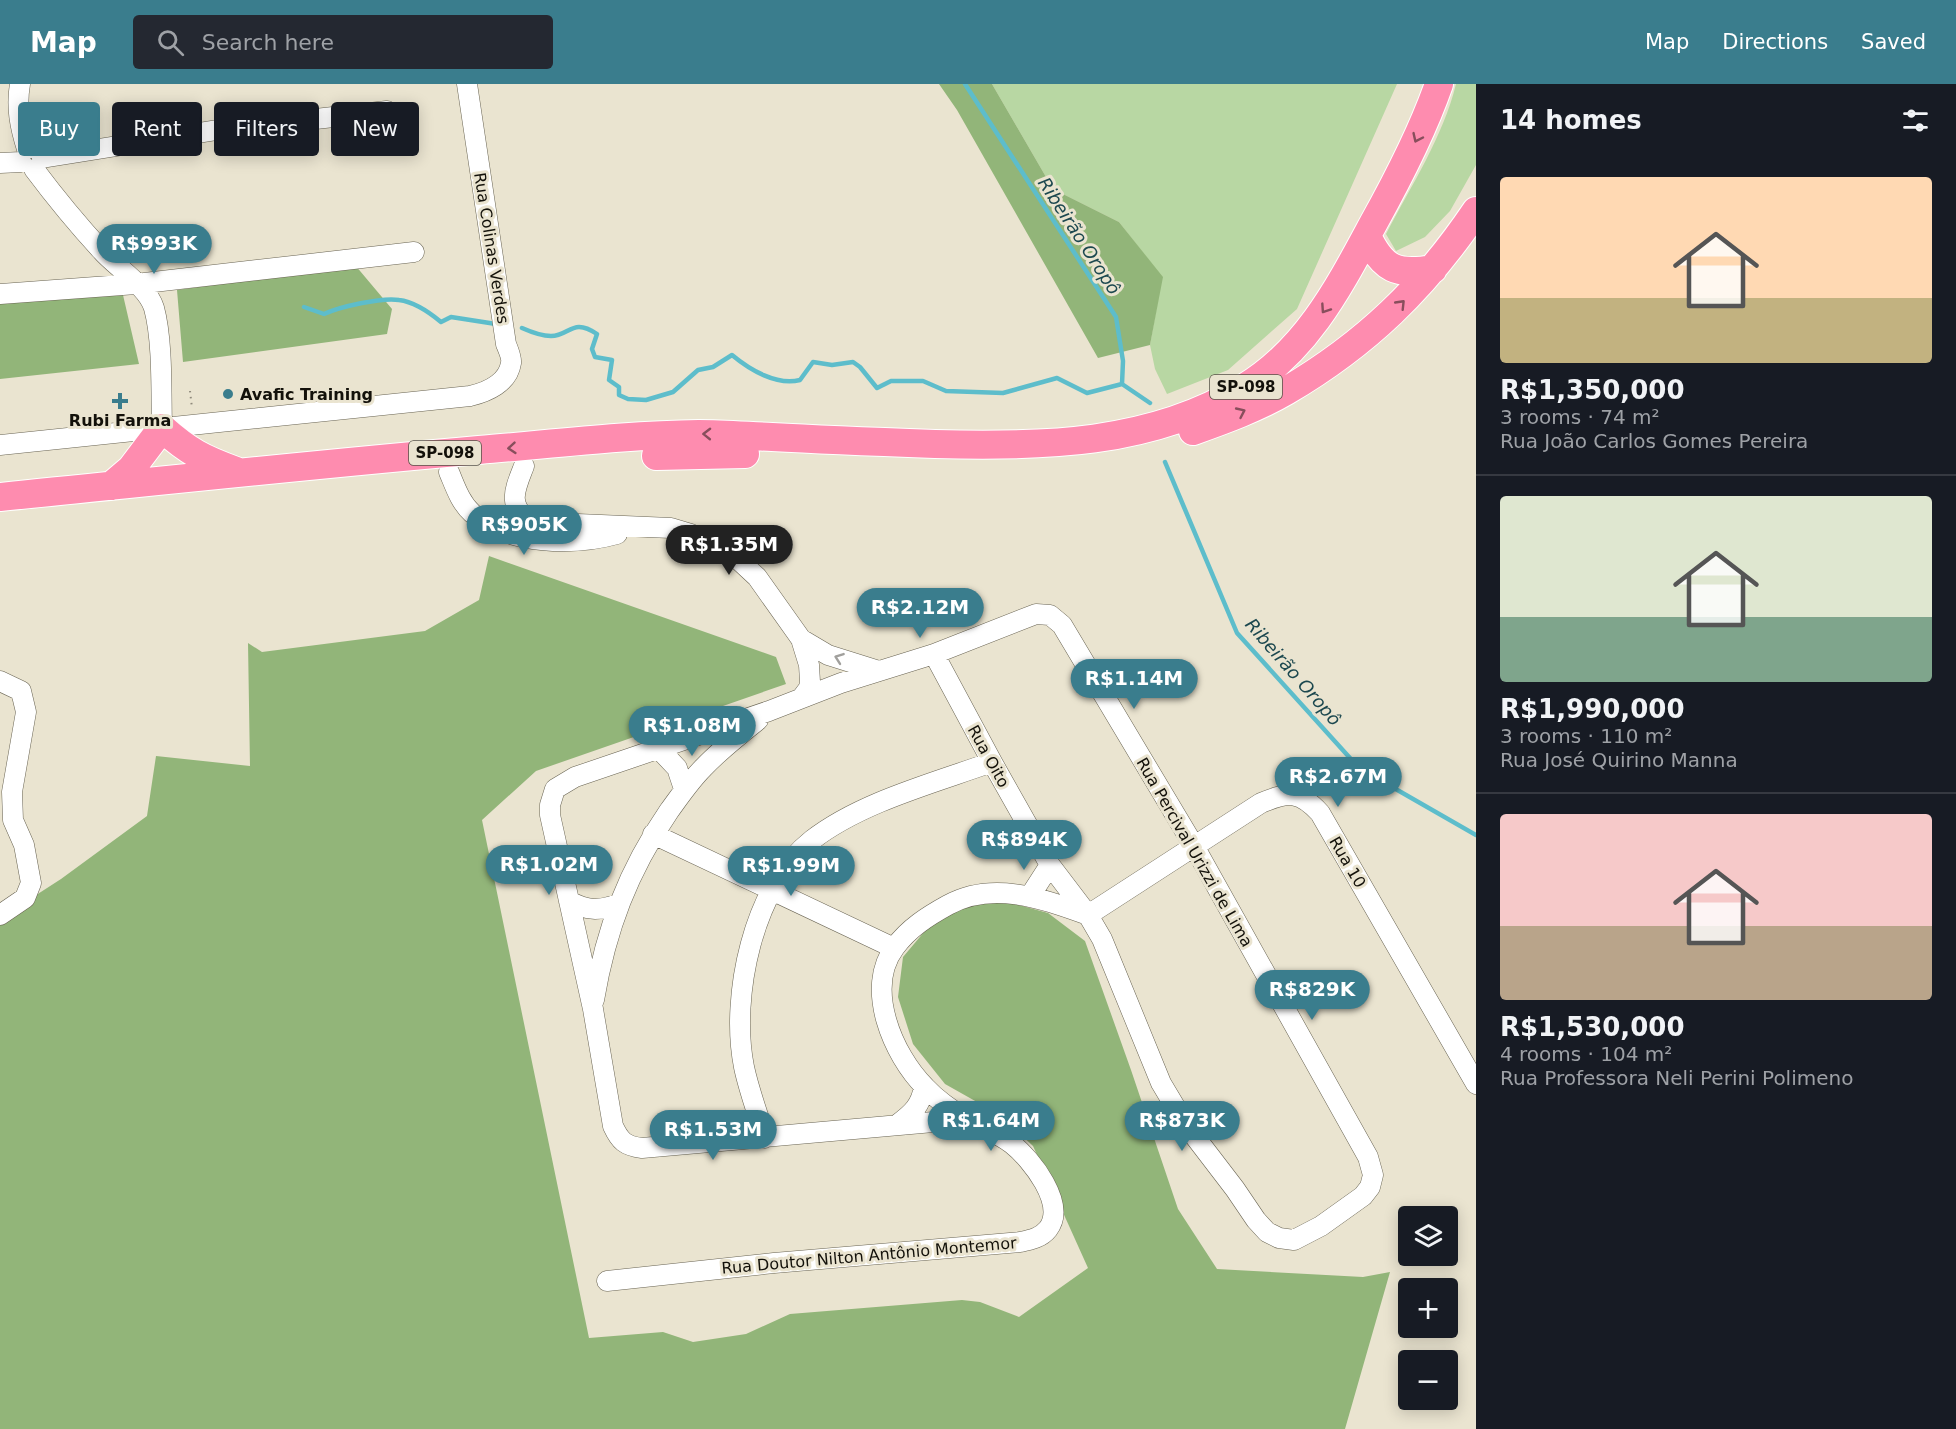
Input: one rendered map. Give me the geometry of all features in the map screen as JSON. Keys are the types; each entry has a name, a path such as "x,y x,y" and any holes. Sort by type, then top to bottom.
{"highway":[{"name":"SP-098","path":"0,497 354,461 700,434 985,445 1054,444 1121,435 1185,416 1242,389 1272,368 1300,342 1324,311 1346,276 1415,144 1439,84"},
{"name":"SP-098","path":"0,514 643,456 706,454 1016,461 1081,456 1138,447 1186,434 1227,419 1285,392 1373,331 1433,269 1476,211"},
{"path":"1367,236 1380,259 1390,267 1400,272 1413,273 1433,269"},
{"path":"111,486 131,469 162,428 184,447 207,460 241,473"}],"street":[{"path":"0,446 162,428 160,358 154,307 136,284 102,252 63,207 31,160 18,117 20,84"},
{"name":"Rua Colinas Verdes","path":"162,428 470,396 498,385 506,376 512,362 506,344 467,84"},
{"path":"0,164 217,130 331,117"},
{"path":"0,294 136,284 414,252"},
{"path":"524,466 514,499 522,517 531,522 671,528 729,551 757,577 801,639 809,665 810,682 803,696"},
{"path":"449,472 462,501 472,513 489,525 532,539 570,541 602,538 643,527"},
{"name":"Rua Percival Urizzi de Lima","path":"934,654 1036,614 1050,615 1062,625 1194,846 1368,1157 1373,1175 1370,1187 1363,1196 1321,1226 1294,1240 1279,1238 1267,1232 1185,1125 1161,1083 1118,975 1088,915"},
{"path":"801,639 828,655 879,671"},
{"path":"934,654 803,696 770,711 575,777 555,789 550,805 550,815 592,1009 613,1126 618,1138 624,1144 642,1148 967,1119"},
{"name":"Rua Oito","path":"934,654 1050,865 1088,915"},
{"path":"0,681 21,691 26,712 12,792 13,820 24,845 31,883 25,898 0,915"},
{"path":"592,1009 602,957 618,904 637,861 653,834 684,789 702,768 770,711"},
{"path":"659,749 677,768 684,789"},
{"path":"765,1138 744,1067 740,1033 741,997 747,956 758,920 788,864 813,840 864,810 992,762"},
{"name":"Rua 10","path":"1088,915 1261,803 1290,794 1301,797 1310,802 1320,813 1476,1084"},
{"path":"653,834 894,948"},
{"path":"1030,896 1050,865"},
{"name":"Rua Doutor Nilton Antônio Montemor","path":"607,1281 774,1263 1020,1242 1037,1238 1047,1230 1053,1220 1050,1195 1042,1179 1012,1144 967,1119 924,1086 895,1044 884,1014 882,988 885,968 894,948 911,929 963,897 989,892 1030,896 1088,915"},
{"path":"569,901 595,910 618,904"},
{"path":"898,1124 916,1109 922,1099 924,1086"}],"path":[{"path":"190,392 192,405"}],"green space":[{"path":"939,84 992,84 1053,189 1119,222 1163,277 1150,345 1098,358 957,110"},
{"path":"992,84 1397,84 1297,309 1228,370 1167,394 1155,369 1150,345 1162,277 1119,222 1053,189"},
{"path":"1456,84 1476,84 1476,165 1450,211 1425,237 1396,251 1386,234 1435,142"},
{"path":"355,265 392,309 387,334 183,362 177,290"},
{"path":"123,295 139,364 0,379 0,303"},
{"path":"489,556 776,657 786,684 536,771 482,820 589,1338 663,1332 693,1342 746,1334 790,1314 962,1300 980,1302 1019,1317 1088,1268 1033,1146 1000,1115 945,1084 913,1044 898,997 903,957 930,925 963,901 1004,901 1048,913 1085,941 1178,1209 1217,1269 1363,1277 1390,1272 1345,1429 0,1429 0,910 13,910 61,879 147,816 156,756 250,766 248,643 262,652 425,631 479,600"}],"waterway":[{"name":"Ribeirão Oropô","path":"965,84 1116,317 1123,361 1122,384 1150,403"},
{"path":"304,307 324,314 361,303 392,299 422,308 441,322 451,317 496,324"},
{"path":"522,328 547,336 557,335 576,327 589,329 597,334 592,349 595,357 612,360 609,380 619,387 619,395 628,399 646,400 673,392 698,370 713,367 732,355 764,375 782,381 800,380 813,362 832,365 853,362 877,388 891,381 923,381 946,391 1003,393 1057,378 1087,393 1122,384"},
{"name":"Ribeirão Oropô","path":"1165,462 1237,633 1359,768 1476,835"}],"place":[{"name":"Avafic Training","path":"228,394"},
{"name":"Rubi Farma","path":"120,401"}]}
